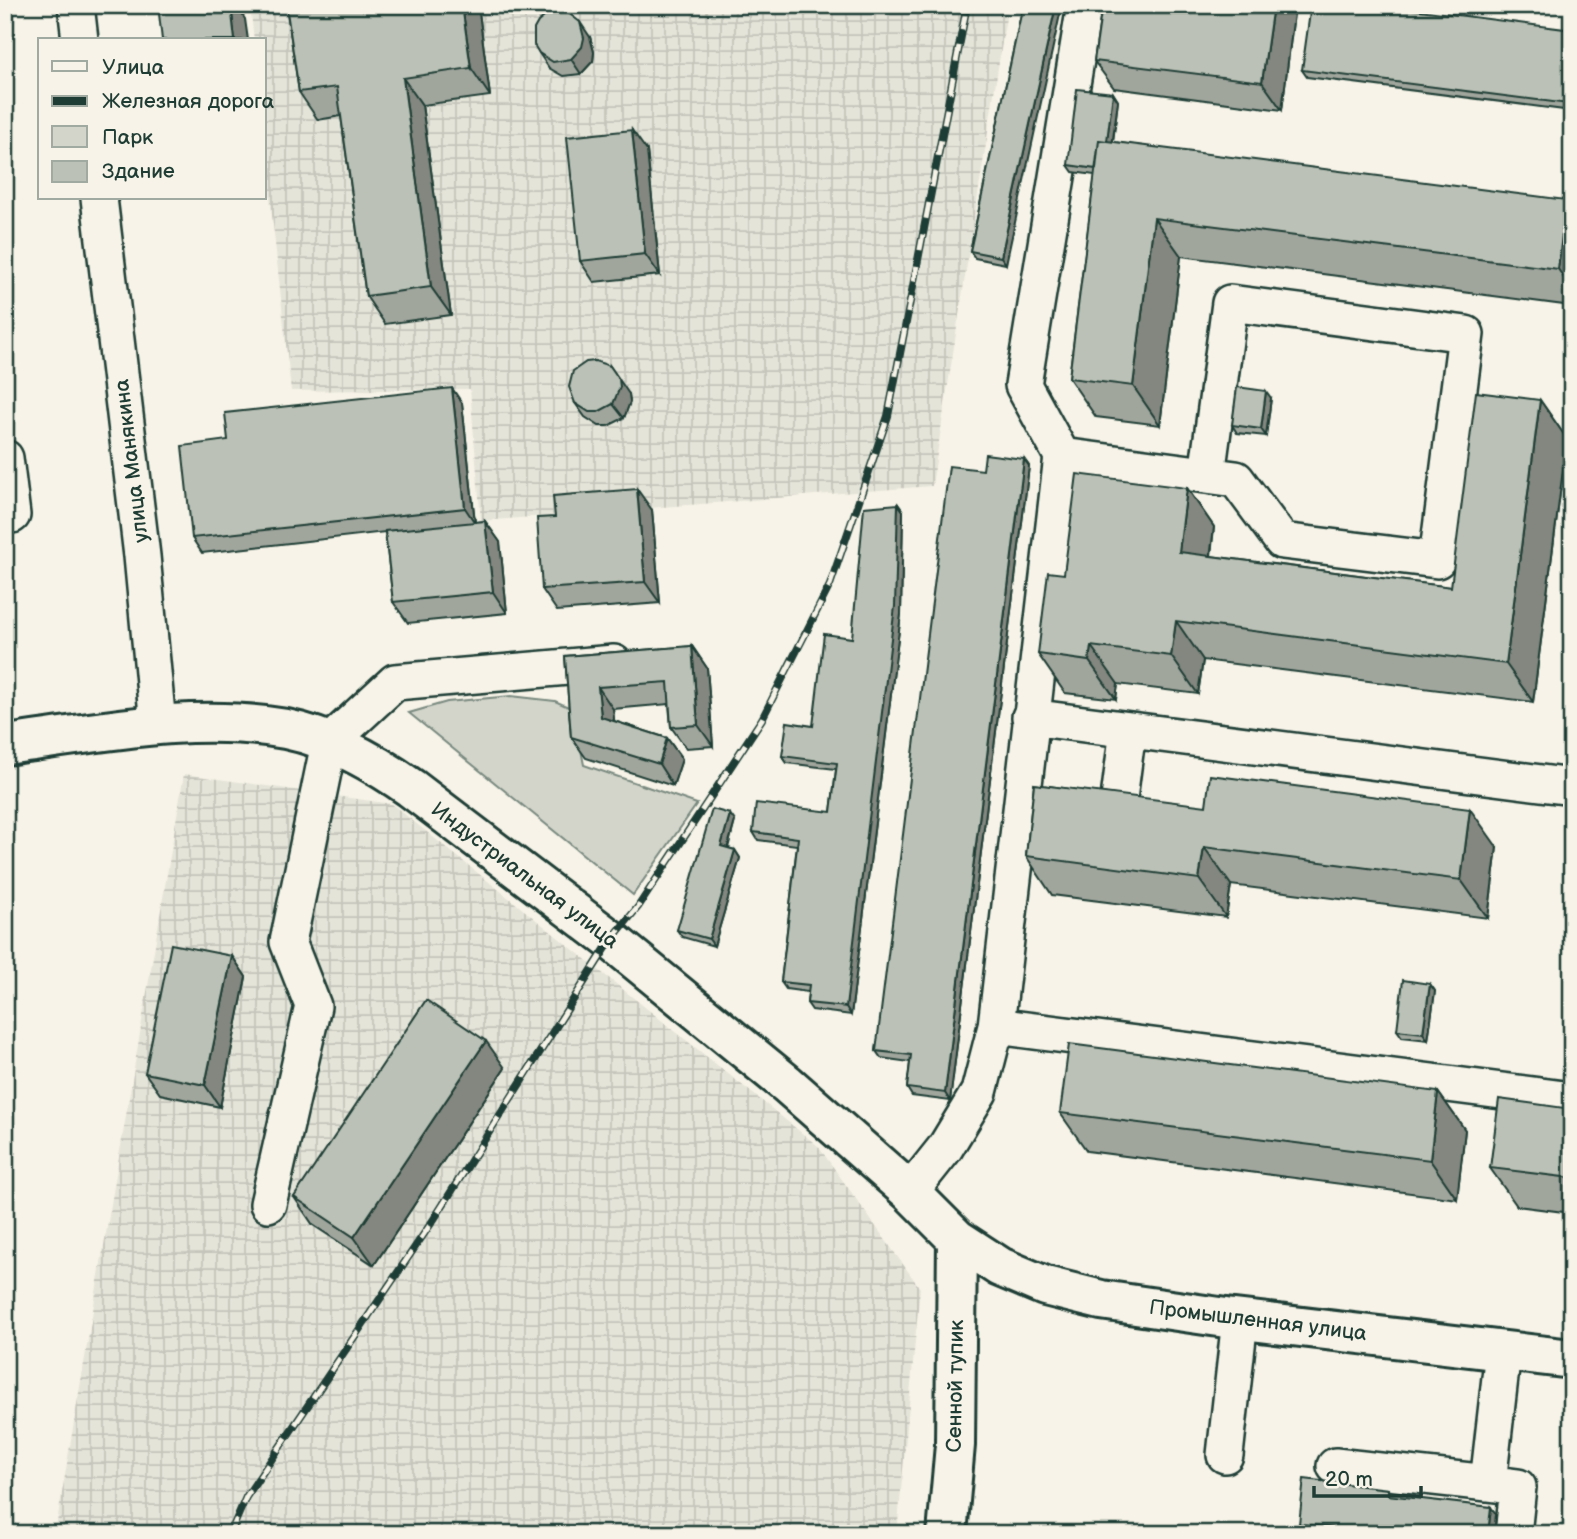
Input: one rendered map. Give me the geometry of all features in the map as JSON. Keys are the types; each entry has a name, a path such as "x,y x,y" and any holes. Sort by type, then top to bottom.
{"main road":[{"name":"Индустриальная улица","path":"5,745 158,725 226,724 288,729 329,743 384,769 611,940 787,1084 910,1192 957,1238"},
{"name":"Промышленная улица","path":"957,1238 999,1267 1045,1286 1101,1300 1240,1320 1572,1359"},
{"name":"Сенной тупик","path":"947,1534 955,1445 957,1238"}],"street":[{"path":"76,5 80,38"},
{"path":"910,1192 946,1148 979,1092 996,1026 1062,456 1023,385 1085,5"},
{"name":"улица Манякина","path":"99,200 142,556 158,725"},
{"path":"1062,456 1236,479 1282,541 1437,561 1466,334 1230,303 1207,475"},
{"path":"5,458 12,514 5,515"},
{"path":"268,1204 313,1006 288,942 329,743 395,682 642,661"},
{"path":"1030,717 1572,787"},
{"path":"1118,806 1128,730"},
{"path":"996,1026 1572,1100"},
{"path":"1225,1455 1240,1320"},
{"path":"1488,1483 1503,1350"},
{"path":"1335,1466 1518,1487 1513,1534"}],"shaded area":[{"path":"250,5 1008,5 932,486 481,521 470,389 291,391 266,160 266,38 254,38"},
{"path":"184,774 392,804 818,1146 920,1288 897,1534 55,1534"},
{"path":"1568,1466 1572,1467 1572,1534 1560,1534"}],"green space":[{"path":"511,696 555,701 573,709 584,765 697,804 633,895 409,713 447,702"}],"building":[{"path":"158,5 231,5 235,38 162,38"},
{"path":"286,5 462,5 471,68 403,78 431,287 366,296 337,87 299,92"},
{"path":"1023,5 1056,5 1001,257 970,251"},
{"path":"1102,5 1273,5 1262,82 1094,61"},
{"path":"1311,5 1381,5 1572,30 1572,72 1568,104 1302,70"},
{"path":"550,12 567,12 580,22 584,38 582,47 571,59 553,62 539,53 534,45 534,29"},
{"path":"1077,89 1113,93 1107,141 1099,140 1096,169 1068,165"},
{"path":"632,130 645,254 580,261 567,137"},
{"path":"1099,140 1566,200 1558,269 1154,218 1133,386 1069,378"},
{"path":"595,361 610,366 619,379 620,387 613,404 598,412 589,412 575,403 569,387 573,371 586,362"},
{"path":"1237,387 1266,391 1261,429 1232,425"},
{"path":"452,388 465,508 192,538 182,446 228,440 225,413"},
{"path":"1476,392 1540,400 1506,664 1176,621 1171,656 1091,646 1089,661 1038,654 1048,572 1064,574 1077,474 1187,488 1179,552 1451,587"},
{"path":"985,454 1024,459 945,1093 907,1088 911,1055 876,1051 949,466 983,470"},
{"path":"637,489 645,582 542,589 537,518 555,517 553,496"},
{"path":"898,504 895,606 846,1007 807,1003 809,985 781,982 798,838 753,832 756,803 831,812 837,763 782,756 787,722 813,726 824,634 852,638 864,507"},
{"path":"485,521 493,592 393,602 385,531"},
{"path":"692,646 698,725 671,727 668,682 598,687 601,717 667,738 659,764 571,737 565,656"},
{"path":"1210,775 1470,809 1461,880 1204,847 1199,879 1026,856 1034,784 1206,806"},
{"path":"712,809 730,814 721,846 735,850 709,939 677,930"},
{"path":"171,944 232,956 205,1085 145,1073"},
{"path":"1403,980 1430,984 1423,1033 1397,1030"},
{"path":"426,1000 486,1041 354,1237 294,1197"},
{"path":"1069,1044 1438,1092 1430,1160 1060,1113"},
{"path":"1499,1099 1572,1109 1572,1178 1490,1168"},
{"path":"1304,1479 1388,1489 1388,1495 1491,1507 1488,1534 1440,1534 1384,1527 1384,1533 1299,1524"},
{"path":"1019,1531 1046,1534 1018,1534"}],"railway":[{"path":"230,1534 246,1497 434,1219 611,940 638,907 762,719 830,585 888,416 967,5"}]}
